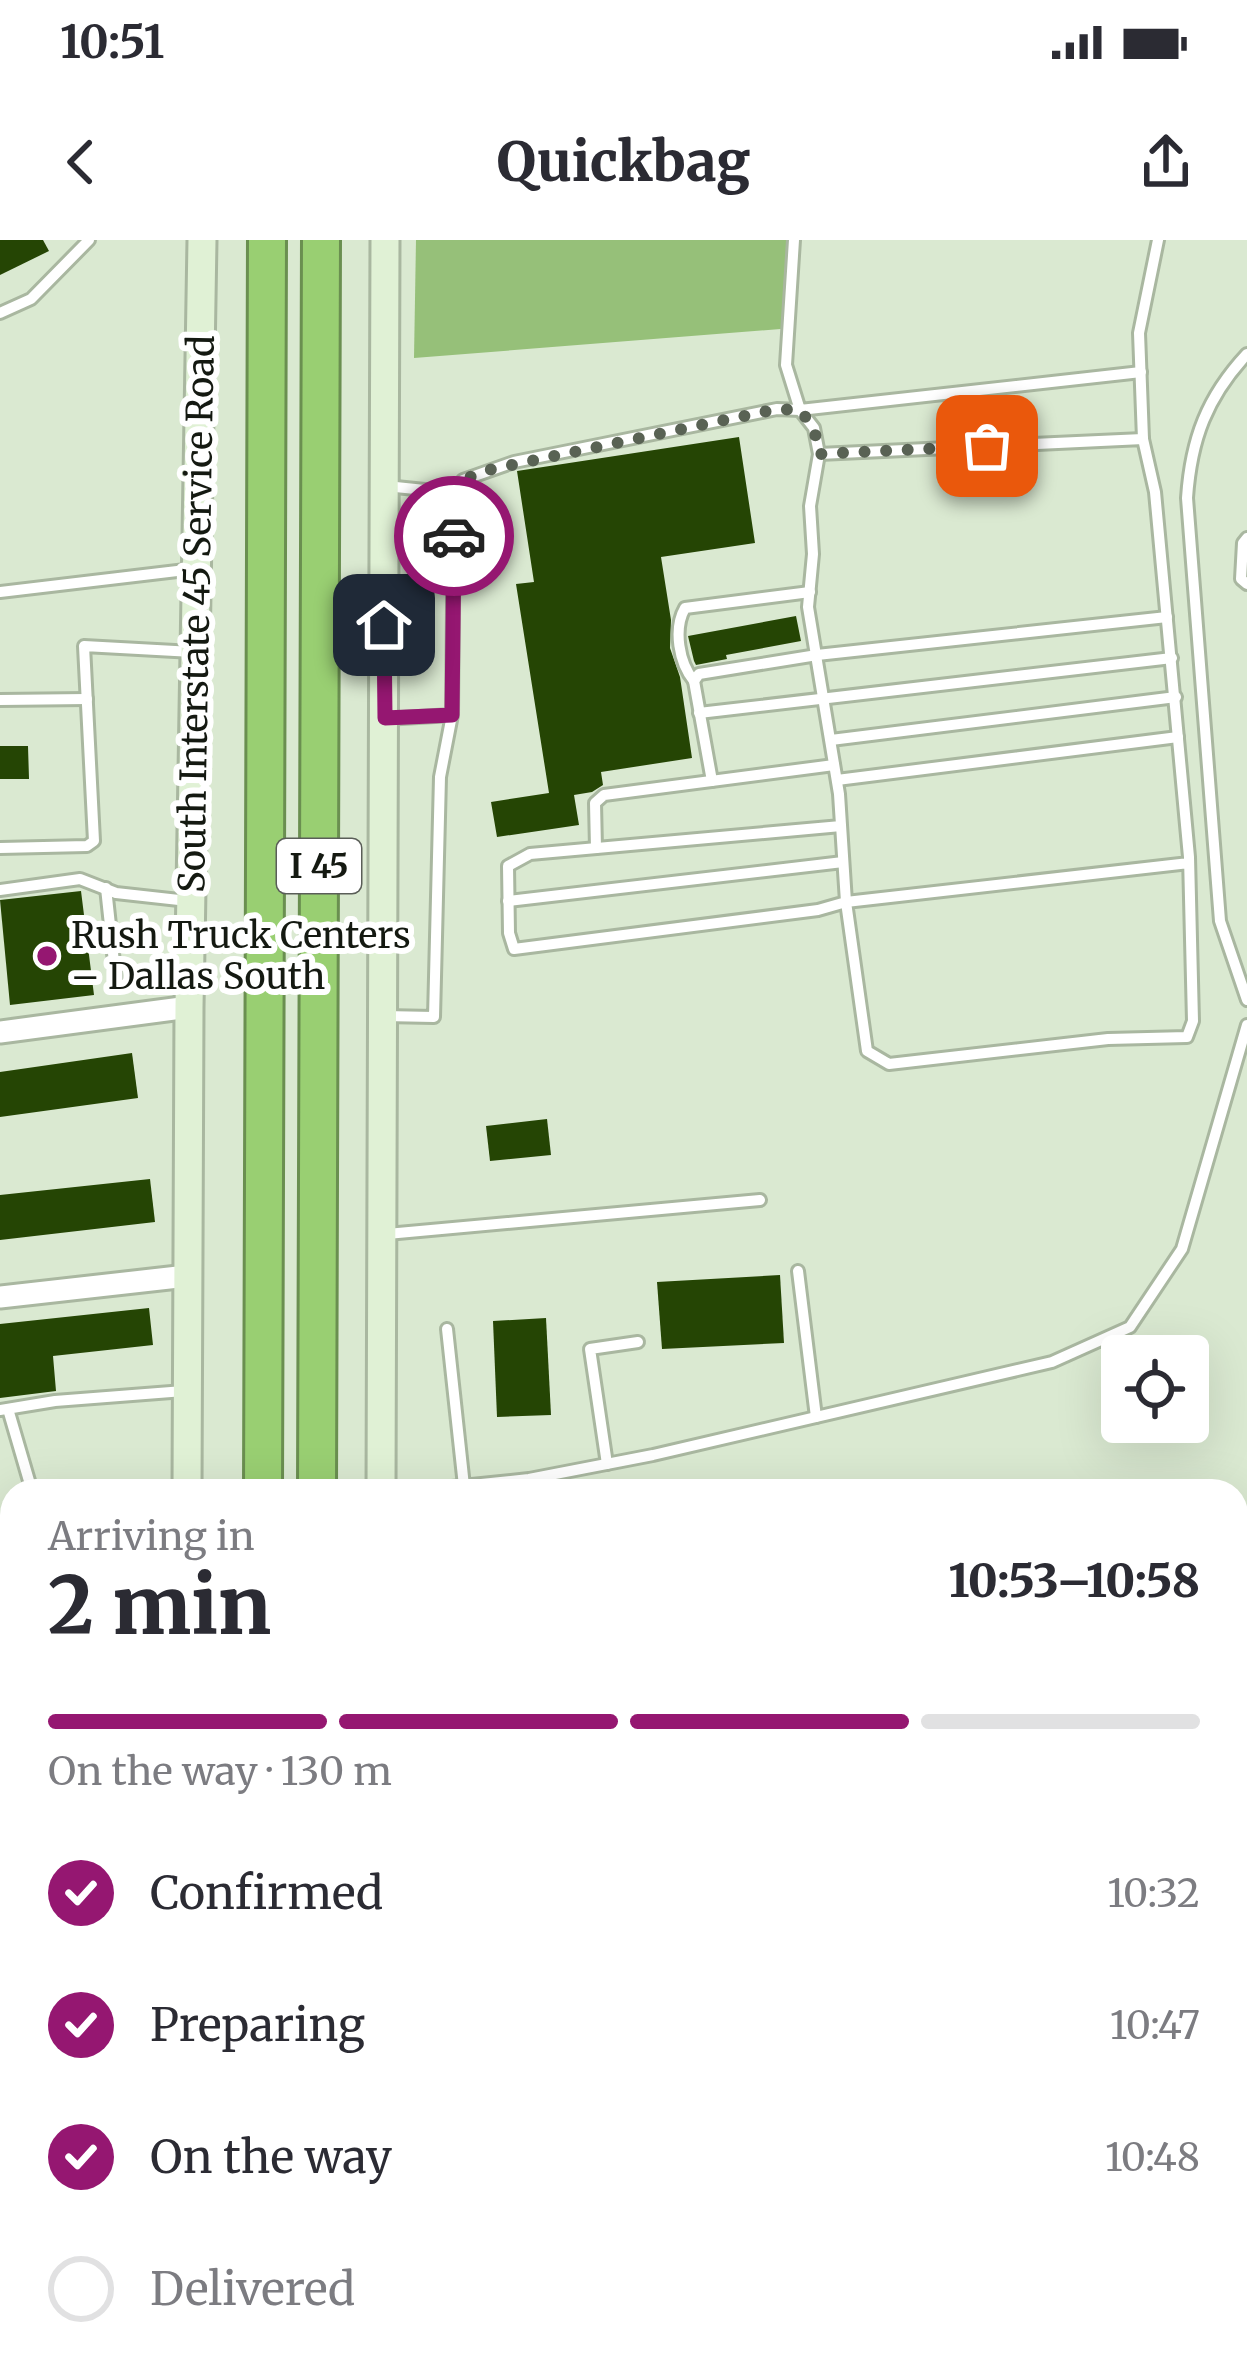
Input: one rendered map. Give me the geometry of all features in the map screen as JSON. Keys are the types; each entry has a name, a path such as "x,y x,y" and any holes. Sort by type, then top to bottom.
{"highway":[{"name":"I 45","path":"263,1479 267,240"},
{"name":"I 45","path":"316,1479 321,240"}],"main road":[{"name":"South Interstate 45 Service Road","path":"187,1479 189,1007 202,240"},
{"path":"380,1479 385,240"}],"street":[{"path":"0,1032 189,1007"},
{"path":"0,1297 187,1276"}],"lane":[{"path":"0,313 31,299 89,240"},
{"path":"794,240 786,365 800,410 814,428 819,454 810,506 813,554 808,607 835,765 846,902 867,1051 889,1064 1108,1039 1186,1037 1193,1021 1189,863 1176,697 1155,492 1143,439 1139,333 1158,240"},
{"path":"1247,354 1218,385 1198,435 1189,473 1187,522 1220,921 1247,1000"},
{"path":"384,1016 434,1017 440,777 452,715 454,493 463,480 514,462 777,409 1141,372"},
{"path":"819,454 1143,439"},
{"path":"383,485 454,493"},
{"path":"1247,538 1241,579 1247,584"},
{"path":"0,592 197,568"},
{"path":"712,781 694,681 683,669 678,620 685,608 810,592"},
{"path":"694,681 698,674 817,656 1167,617"},
{"path":"0,848 87,846 94,841 84,646 196,652"},
{"path":"699,713 1172,658"},
{"path":"831,740 1176,697"},
{"path":"0,700 87,699"},
{"path":"385,718 452,715"},
{"path":"836,780 1178,737"},
{"path":"596,848 595,803 604,795 835,765"},
{"path":"841,826 530,854 508,866 514,949 818,910 846,902 1189,863"},
{"path":"508,901 843,862"},
{"path":"0,890 80,880 130,896 191,902"},
{"path":"106,888 116,981"},
{"path":"508,1479 607,1463 1052,1362 1130,1327 1182,1249 1247,1025"},
{"path":"383,1235 760,1200"},
{"path":"798,1271 815,1417"},
{"path":"447,1329 463,1479"},
{"path":"607,1463 590,1349 638,1342"},
{"path":"28,1479 4,1410 55,1401 187,1391"}],"green space":[{"path":"416,240 795,240 793,328 414,358"}],"building":[{"path":"0,240 43,240 49,251 0,275"},
{"path":"739,437 755,543 661,557 671,620 670,648 680,677 692,758 601,772 603,785 574,795 579,825 497,837 491,802 549,793 516,584 534,582 517,471"},
{"path":"796,616 801,641 696,665 694,661 688,636"},
{"path":"0,746 28,746 29,779 0,779"},
{"name":"Rush Truck Centers – Dallas South","path":"81,891 94,995 10,1005 0,900"},
{"path":"132,1053 138,1098 0,1117 0,1072"},
{"path":"547,1119 551,1155 490,1161 486,1126"},
{"path":"150,1179 155,1222 0,1240 0,1195"},
{"path":"780,1275 784,1343 662,1349 657,1282"},
{"path":"149,1308 153,1345 53,1356 56,1391 0,1398 0,1324"},
{"path":"546,1318 551,1415 497,1417 493,1321"}],"way so far":[{"path":"454,536 454,493 463,480 479,472 777,409 800,410 814,428 819,454 987,446"}],"place":[{"name":"Rush Truck Centers – Dallas South","path":"47,956"}],"route":[{"path":"384,625 385,718 452,715 454,536"}]}
